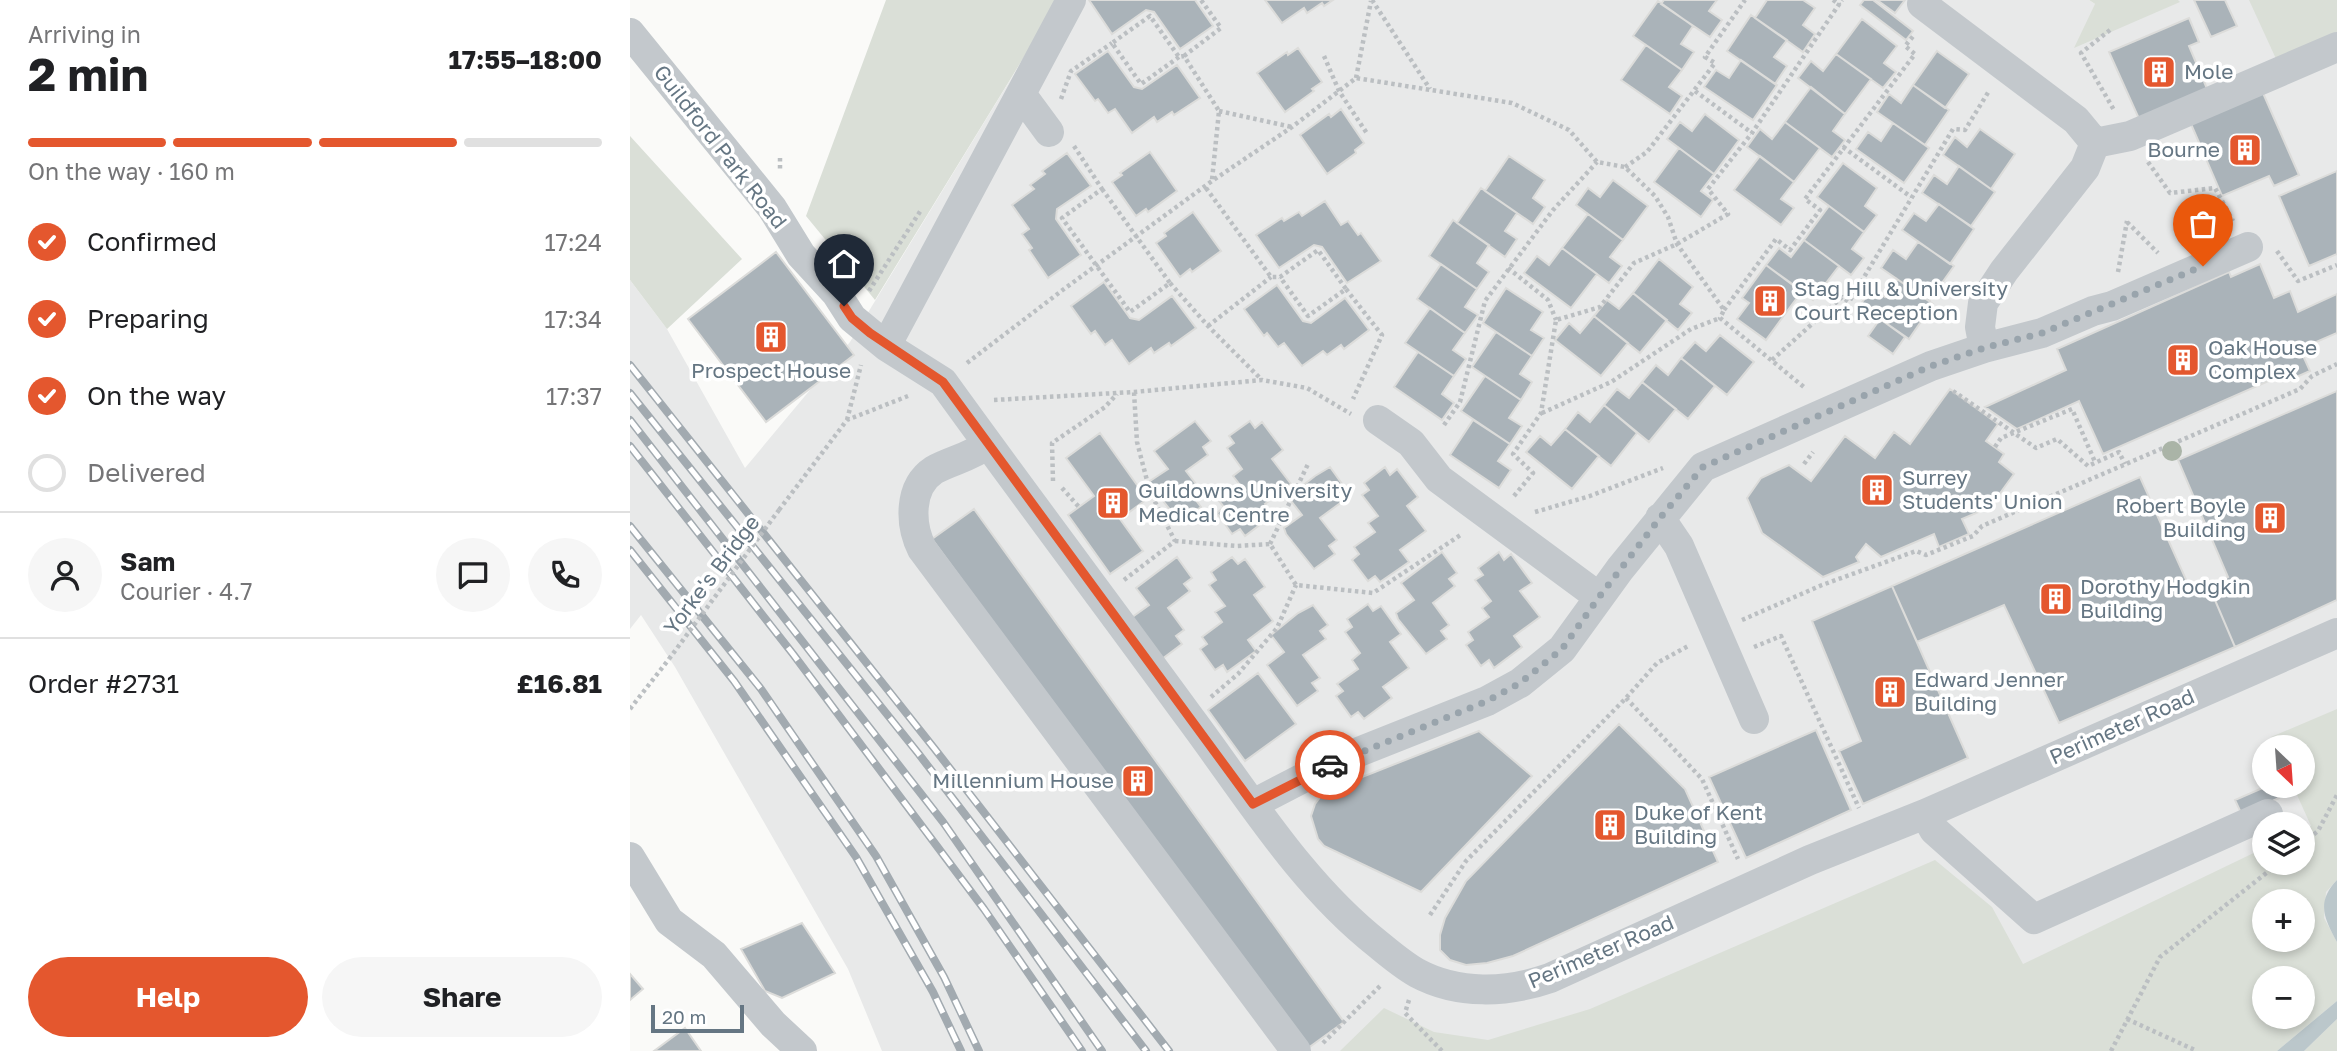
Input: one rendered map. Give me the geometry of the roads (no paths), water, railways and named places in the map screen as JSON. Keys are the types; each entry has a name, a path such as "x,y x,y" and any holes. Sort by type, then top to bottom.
{"street":[{"path":"878,340 1021,94 1071,0"},
{"path":"1922,4 2076,120 2095,143"},
{"name":"Guildford Park Road","path":"630,33 772,208 800,255 836,293"},
{"path":"2095,143 2130,136 2337,47"},
{"path":"1021,94 1049,132"},
{"path":"1984,348 1980,327 1983,303 2004,271 2085,168 2095,143"},
{"path":"1253,804 1336,761 1487,701 1520,683 1562,649 1660,518 1703,467 1931,366 1984,348 2042,333 2248,247"},
{"name":"Perimeter Road","path":"836,293 852,318 878,340 943,382 1318,890 1353,925 1410,968 1434,981 1467,988 1521,987 1565,972 1871,835 1925,814 2337,633"},
{"path":"1378,421 1410,443 1439,479 1599,597"},
{"path":"988,443 963,459 926,476 915,501 912,524 922,550 1296,1051"},
{"path":"1660,518 1679,546 1754,719"},
{"path":"1925,814 1934,830 2034,919 2252,821"},
{"path":"630,856 669,921 714,955 773,1024 802,1051"}],"railway":[{"path":"630,365 934,748 1169,1051"},
{"path":"630,393 918,753 1146,1051"},
{"path":"630,420 943,822 1102,1051"},
{"path":"630,446 793,654 984,909 1082,1051"},
{"path":"630,526 761,689 876,856 944,977 979,1051"},
{"path":"630,550 734,681 856,857 933,992 961,1051"}],"place":[{"name":"Mole","path":"2159,72"},
{"name":"Bourne","path":"2245,150"},
{"name":"Stag Hill & University Court Reception","path":"1770,301"},
{"name":"Prospect House","path":"771,337"},
{"name":"Oak House Complex","path":"2183,360"},
{"name":"Surrey Students' Union","path":"1877,490"},
{"name":"Guildowns University Medical Centre","path":"1113,503"},
{"name":"Robert Boyle Building","path":"2270,518"},
{"name":"Dorothy Hodgkin Building","path":"2056,599"},
{"name":"Edward Jenner Building","path":"1890,692"},
{"name":"Millennium House","path":"1138,781"},
{"name":"Duke of Kent Building","path":"1610,825"}]}
